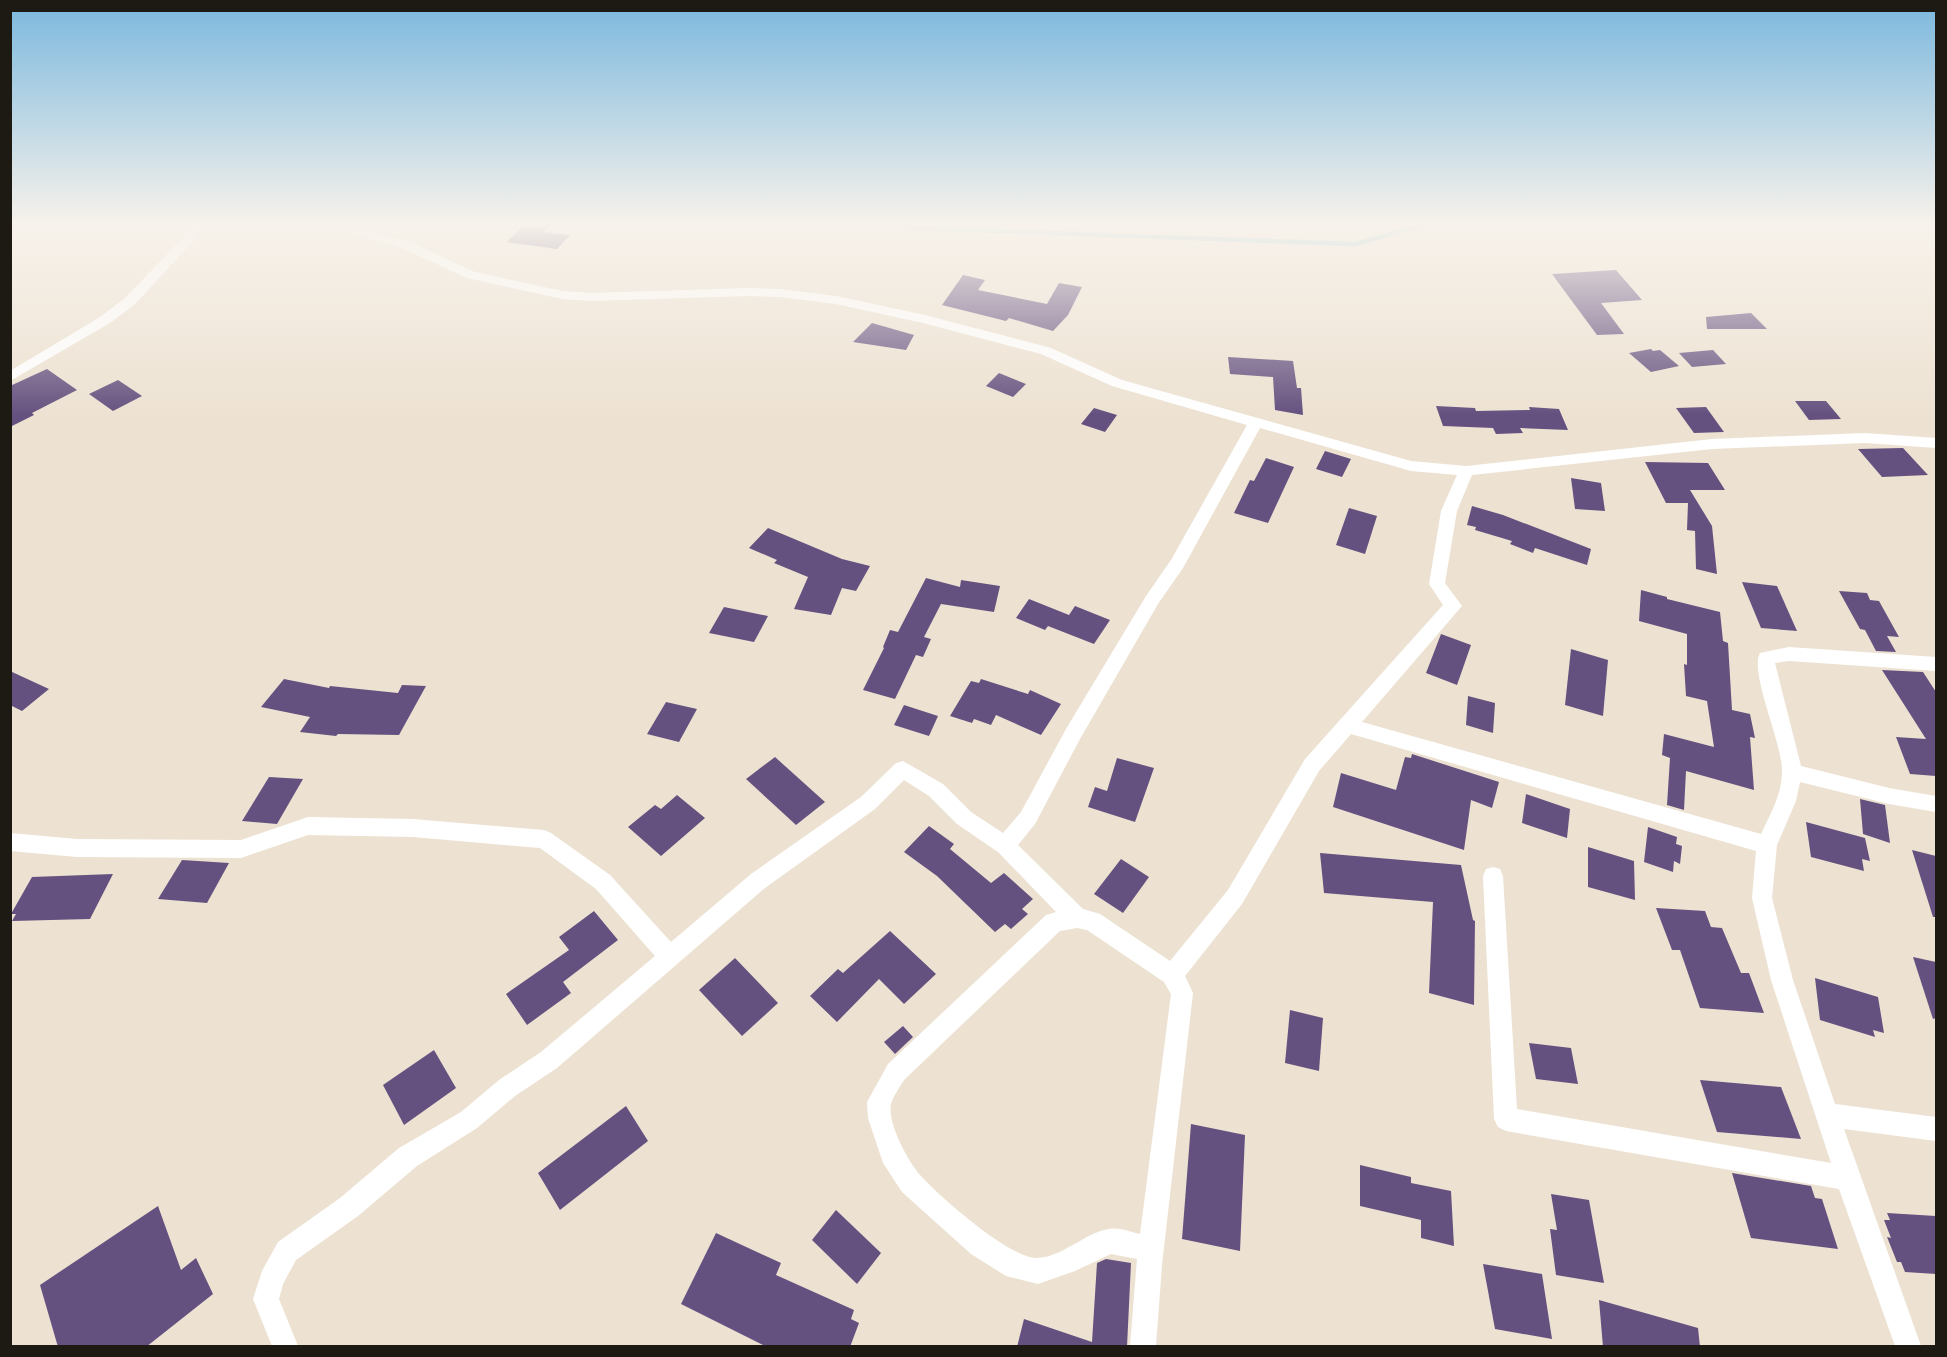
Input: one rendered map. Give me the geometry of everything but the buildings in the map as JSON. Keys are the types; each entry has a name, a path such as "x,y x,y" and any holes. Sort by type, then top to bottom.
{"street":[{"path":"10,377 105,320 130,301 142,288"},
{"path":"532,288 563,295 590,297 748,292 806,295 836,300 925,319 1046,351 1117,383 1411,466 1466,471 1712,444 1865,438 1936,443"},
{"path":"1005,846 1028,818 1152,600 1177,564 1256,422"},
{"path":"1172,975 1235,897 1312,765 1454,606 1437,584 1449,511 1466,471"},
{"path":"1908,1347 1826,1115 1782,980 1762,898 1767,845 1786,801 1792,772 1787,744 1768,676 1766,658 1789,654 1936,664"},
{"path":"1347,725 1767,845"},
{"path":"285,1347 266,1299 271,1280 287,1251 349,1207 408,1157 469,1120 507,1088 549,1060 758,881 868,803 903,769 936,790 964,818 1005,846 1077,918"},
{"path":"1792,772 1889,796 1936,804"},
{"path":"10,843 76,848 241,849 308,826 413,828 544,839 603,882 669,956"},
{"path":"1493,876 1506,1119 1848,1178"},
{"path":"1143,1347 1151,1249 1182,993 1172,975 1092,921 1077,918 1054,922 897,1072 879,1102 880,1118 891,1154 911,1183 980,1245 1015,1267 1038,1271 1075,1258 1110,1241 1151,1249"},
{"path":"1826,1115 1936,1129"}]}
